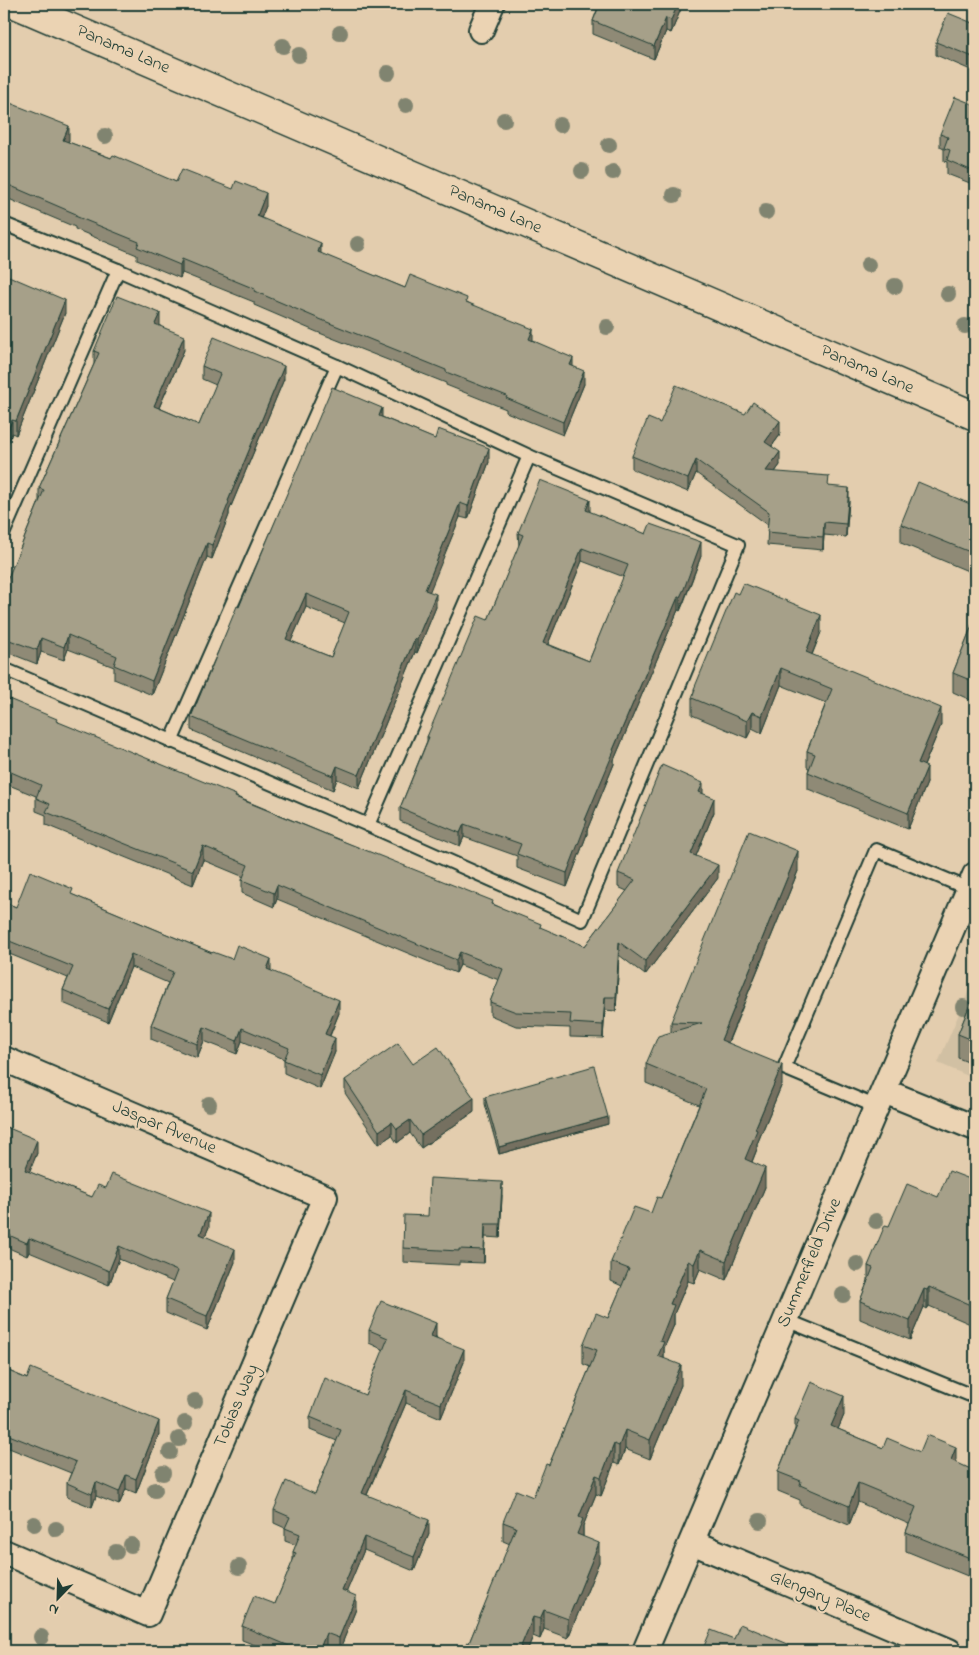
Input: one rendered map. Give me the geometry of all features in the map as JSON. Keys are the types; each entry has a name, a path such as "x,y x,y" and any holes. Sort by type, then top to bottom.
{"main road":[{"name":"Panama Lane","path":"16,4 975,416"}],"street":[{"path":"481,30 492,4"},
{"name":"Summerfield Drive","path":"645,1651 972,882"},
{"name":"Jaspar Avenue","path":"4,1059 325,1198"},
{"path":"881,1099 975,1128"},
{"name":"Tobias Way","path":"4,1552 148,1614 325,1198"},
{"name":"Glengary Place","path":"692,1542 949,1651"}],"lane":[{"path":"4,224 118,270 337,366 529,456 738,545 582,920 368,825 4,669"},
{"path":"4,532 118,270"},
{"path":"171,742 337,366"},
{"path":"368,825 529,456"},
{"path":"881,1099 784,1068 876,850 972,882"},
{"path":"786,1320 975,1397"}],"shaded area":[{"path":"975,976 975,1079 938,1063"}],"building":[{"path":"600,4 678,4 671,20 666,18 654,46 593,21"},
{"path":"948,13 975,24 975,51 973,57 936,42"},
{"path":"4,96 7,97 5,101 69,126 63,140 111,158 113,155 176,182 182,169 233,189 236,181 266,193 257,216 321,243 318,252 405,288 410,275 467,298 466,302 533,329 529,339 573,358 570,365 584,371 563,422 506,398 507,396 317,318 254,291 255,289 182,259 180,265 137,247 139,242 75,216 76,214 4,183"},
{"path":"955,97 975,105 975,172 947,160 950,150 944,148 948,137 940,134"},
{"path":"4,274 65,300 16,421 12,420 4,440"},
{"path":"117,296 160,313 155,324 184,336 154,406 199,425 220,374 202,366 214,337 284,366 228,501 212,545 207,543 152,681 114,665 117,656 68,635 64,647 41,638 37,650 4,638 4,588 44,490 39,488 99,353 94,351"},
{"path":"676,385 745,414 753,402 780,421 765,442 780,452 766,471 829,476 828,486 849,488 846,524 824,522 823,537 767,532 769,512 696,460 688,479 632,456 648,418 660,423"},
{"path":"332,387 382,408 379,416 435,439 438,429 489,448 468,506 460,503 425,590 436,594 417,639 415,638 359,775 337,766 333,776 191,717 237,606 239,607","holes":["306,594 349,612 331,657 286,639"]},
{"path":"540,480 590,500 586,510 646,534 650,524 701,542 684,589 680,597 678,597 613,750 585,820 587,821 567,873 517,854 521,844 464,824 460,833 400,808 429,737 427,737 478,616 488,620 523,535 518,533","holes":["582,548 628,565 589,661 543,643"]},
{"path":"918,482 975,506 975,554 901,524"},
{"path":"743,583 821,615 806,652 941,708 918,763 927,767 908,813 808,772 815,754 807,751 832,689 781,668 762,716 752,712 747,721 692,698 734,592 738,594"},
{"path":"975,618 975,682 953,673"},
{"path":"4,697 57,719 56,721 236,795 235,797 493,901 492,904 541,924 540,927 585,946 635,880 618,873 662,765 703,783 699,792 714,798 691,854 718,865 645,961 619,942 616,997 605,997 603,1025 570,1023 571,1014 516,1012 490,1002 503,969 460,952 456,960 277,885 274,893 242,880 248,865 203,846 193,871 46,812 50,804 36,798 41,785 4,769"},
{"path":"749,831 798,851 721,1040 782,1065 755,1129 757,1130 745,1159 765,1168 726,1261 700,1250 694,1264 688,1261 670,1304 674,1305 660,1341 664,1342 658,1356 681,1365 650,1440 625,1430 619,1446 614,1444 601,1477 596,1475 579,1517 583,1519 577,1534 599,1543 568,1619 544,1610 540,1619 533,1617 519,1651 463,1651 467,1642 469,1643 516,1527 503,1522 516,1490 533,1497 546,1464 549,1465 597,1350 583,1345 596,1313 608,1318 629,1269 611,1262 634,1207 651,1213 657,1197 661,1198 706,1089 646,1064 658,1036 702,1023 671,1022"},
{"path":"30,871 73,889 71,894 212,953 232,959 237,945 271,959 267,969 339,1000 325,1034 335,1038 320,1075 284,1060 289,1048 242,1028 237,1041 204,1027 197,1044 151,1025 173,972 131,954 108,1009 63,990 73,967 7,940 4,948 4,902 16,907"},
{"path":"975,992 975,1041 958,1034"},
{"path":"398,1043 413,1064 438,1047 474,1098 421,1135 410,1120 397,1129 392,1122 379,1131 345,1080"},
{"path":"594,1066 608,1117 499,1147 485,1097"},
{"path":"4,1126 37,1140 25,1170 92,1197 98,1185 106,1188 112,1174 209,1213 200,1234 235,1249 207,1316 166,1299 177,1271 119,1246 109,1271 29,1238 27,1243 4,1233"},
{"path":"949,1171 975,1181 975,1307 929,1287 927,1290 924,1289 910,1321 860,1301 873,1268 868,1266 885,1225 889,1226 907,1184 938,1197"},
{"path":"430,1178 502,1182 500,1224 485,1224 484,1250 459,1249 459,1251 403,1248 404,1215 428,1216"},
{"path":"381,1301 436,1323 431,1336 464,1349 441,1404 406,1390 362,1493 429,1520 414,1557 364,1537 342,1590 356,1596 339,1638 326,1633 319,1651 307,1651 295,1646 294,1648 242,1626 254,1596 275,1604 296,1553 293,1552 300,1534 285,1528 290,1517 274,1510 286,1481 315,1494 341,1430 310,1417 325,1378 365,1395 388,1338 369,1330"},
{"path":"31,1368 159,1421 136,1479 126,1475 119,1492 96,1482 92,1494 67,1483 76,1462 9,1435 4,1448 4,1369 27,1379"},
{"path":"811,1382 844,1396 831,1426 883,1448 887,1438 920,1452 927,1435 956,1447 951,1460 975,1471 975,1560 906,1532 916,1507 858,1483 849,1506 800,1485 801,1481 778,1472 799,1421 795,1419"},
{"path":"740,1624 788,1644 786,1651 702,1651 711,1630 734,1639"},
{"path":"392,1646 404,1651 390,1651"}]}
